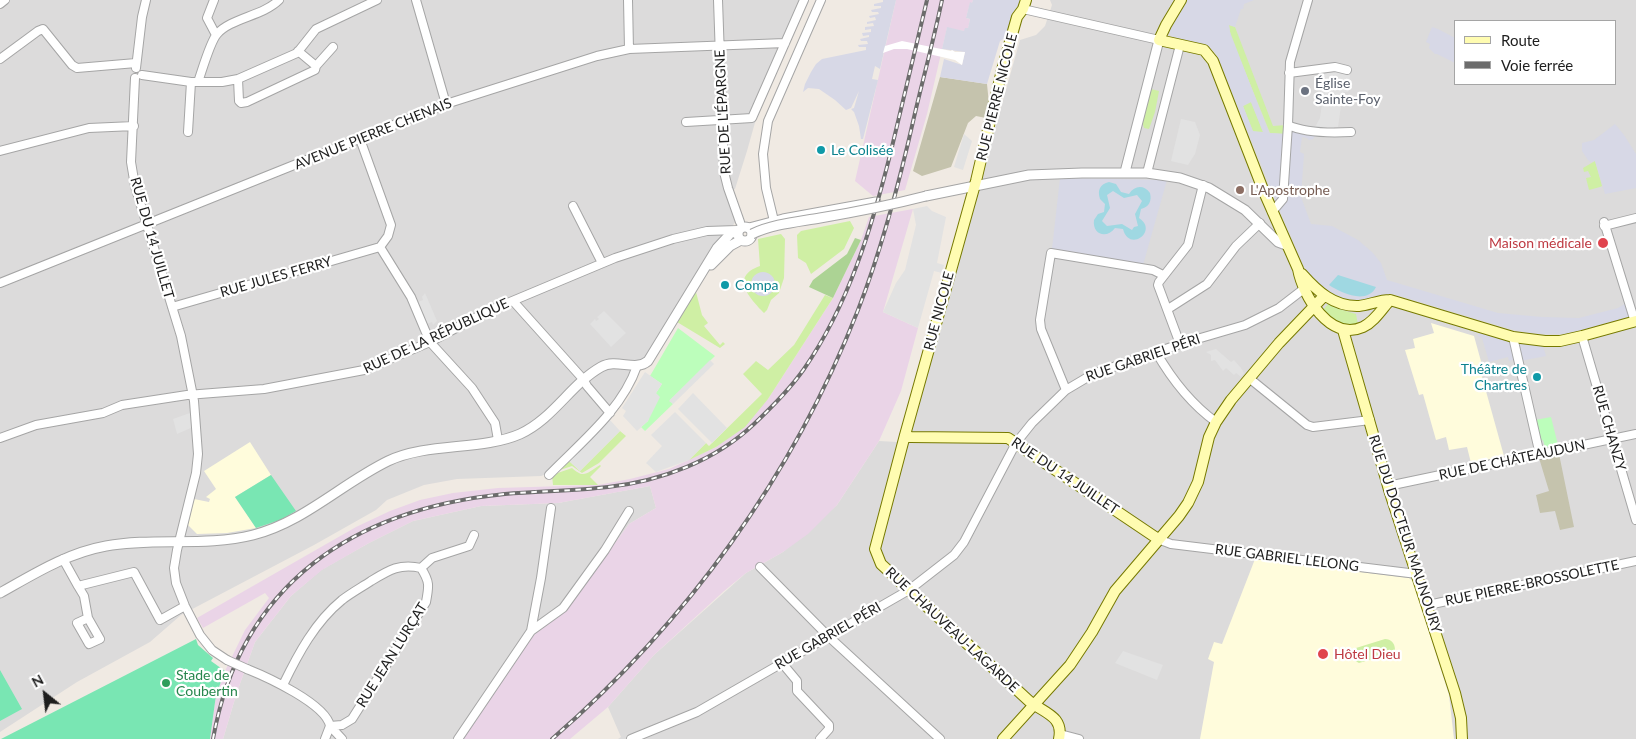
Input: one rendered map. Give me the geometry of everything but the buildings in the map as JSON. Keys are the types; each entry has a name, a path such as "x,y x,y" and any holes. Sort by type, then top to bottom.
{"main road":[{"path":"1181,0 1166,24 1160,40 1204,50 1213,61 1286,245 1298,269 1324,296 1344,304 1364,305 1380,300 1390,300 1513,336 1545,342 1560,341 1635,322"},
{"name":"RUE PIERRE NICOLE","path":"973,188 1012,33 1025,4"},
{"name":"RUE NICOLE","path":"905,435 973,188"},
{"path":"1298,269 1299,276 1314,306 1327,322 1334,327 1343,330 1358,329 1368,325 1390,300"},
{"path":"1003,739 1035,706 1070,665 1092,632 1115,590 1188,503 1198,482 1209,437 1216,422 1231,400 1279,343 1324,296"},
{"path":"1364,305 1368,325"},
{"name":"RUE DU DOCTEUR MAUNOURY","path":"1343,330 1388,486 1455,693 1461,718 1462,739"},
{"name":"RUE DU 14 JUILLET","path":"905,435 910,437 1003,437 1016,443 1158,538"},
{"name":"RUE CHAUVEAU-LAGARDE","path":"905,435 875,549 881,564 1035,706 1051,715"},
{"path":"1044,695 1051,715 1058,723 1059,736"}],"street":[{"path":"0,4 5,0"},
{"name":"RUE DU 14 JUILLET","path":"146,0 142,17 136,71 132,165 135,186 146,225 181,336 193,395 198,436 196,473 174,568 176,583 200,635 212,650 227,660 283,685 325,714 330,726 342,739"},
{"path":"214,0 207,18 216,35"},
{"path":"188,132 194,82 216,35 224,28 268,8 279,0"},
{"path":"0,59 38,30 43,29 72,65 77,68 125,64 136,71 194,82 222,82 238,79 298,51 316,29 377,0"},
{"path":"416,0 446,104"},
{"path":"628,0 629,49"},
{"name":"RUE DE L'ÉPARGNE","path":"718,0 724,120 724,172 743,231"},
{"path":"686,122 752,118 804,0"},
{"path":"774,221 766,188 763,154 768,121 822,0"},
{"path":"1272,212 1283,199 1290,62 1308,0"},
{"path":"1025,4 1160,40 1125,172"},
{"name":"AVENUE PIERRE CHENAIS","path":"0,284 446,104 604,54 629,49 784,43"},
{"path":"1147,173 1180,45"},
{"path":"238,79 239,101 240,103 247,102 309,74 315,70 316,66 333,46"},
{"path":"298,51 316,66"},
{"path":"1289,72 1334,68 1347,70"},
{"path":"1288,125 1336,133 1351,132"},
{"path":"0,152 89,128 134,126"},
{"path":"360,139 391,224 388,236 380,247 411,297 430,342 472,388 495,423 498,440"},
{"path":"743,231 774,221 876,202 973,188 1029,175 1125,172 1180,178 1203,185 1236,204 1260,223 1278,242 1286,245"},
{"path":"1180,344 1158,285 1163,275 1188,245 1203,185"},
{"path":"0,593 63,559 86,550 108,545 232,539 271,529 301,515 366,473 398,457 519,435 530,429 583,379 604,365 616,363 637,366 648,361 717,248 732,233 893,204 926,196"},
{"path":"573,206 602,263"},
{"path":"1635,322 1604,224 1636,218"},
{"path":"1168,309 1207,284 1236,246 1260,223"},
{"name":"RUE DE LA RÉPUBLIQUE","path":"0,438 36,426 103,413 122,406 193,395 264,390 348,374 380,364 430,342 478,316 602,263 707,231 743,231"},
{"name":"RUE JULES FERRY","path":"172,307 380,247"},
{"path":"1066,390 1041,329 1040,320 1051,253 1153,270 1163,275"},
{"name":"RUE GABRIEL PÉRI","path":"631,739 697,712 908,590 954,555 964,542 1016,443 1032,423 1066,390 1093,374 1180,344 1245,325 1279,308 1305,288"},
{"path":"512,301 583,379 610,413"},
{"path":"1513,336 1540,454"},
{"name":"RUE CHANZY","path":"1582,336 1636,520"},
{"path":"1156,352 1182,391 1216,422"},
{"path":"549,475 610,413 631,382 637,366"},
{"path":"1250,378 1312,427 1370,420"},
{"name":"RUE DE CHÂTEAUDUN","path":"1388,486 1636,434"},
{"path":"531,631 544,563 551,508"},
{"path":"458,739 531,631 563,608 605,550 629,511"},
{"path":"283,685 310,634 343,599 386,572 404,565 421,568 432,558 469,546 474,535"},
{"name":"RUE GABRIEL LELONG","path":"1158,538 1171,544 1417,574"},
{"path":"63,559 84,596 88,618"},
{"name":"RUE PIERRE-BROSSOLETTE","path":"1428,605 1636,561"},
{"path":"760,567 828,636 940,739"},
{"name":"RUE JEAN LURÇAT","path":"330,726 342,725 352,719 426,602 429,585 421,568"},
{"path":"78,586 134,572 160,620 185,606"},
{"path":"782,663 798,681 798,691 829,725 830,729 820,739"},
{"path":"325,739 330,726"},
{"path":"1059,736 1079,739"}],"shaded area":[{"path":"0,0 808,0 756,119 735,189 733,190 741,213 613,412 547,474 541,476 457,479 424,485 387,500 376,510 314,545 181,615 150,642 77,682 0,732"},
{"path":"883,0 896,0 880,69 875,66 872,79 878,80 863,139 861,139 859,126 851,109 854,108 859,91 851,108 846,110 819,89 808,88 803,92 811,72 822,59 866,50 866,47 859,47 858,45 868,44 867,41 861,41 860,39 869,37 869,35 863,36 862,33 871,32 871,29 865,30 865,27 874,26 873,23 867,24 867,22 876,20 875,17 870,18 869,16 879,14 871,10 881,8 881,6 874,6 874,4 883,2"},
{"path":"896,0 973,0 970,3 966,18 970,19 968,29 964,31 947,28 927,114 905,190 873,196 855,181"},
{"path":"973,0 1022,0 1013,13 1005,38 1000,41 987,84 940,77 944,59 962,65 965,52 942,49 947,27 964,31 965,28 968,28 970,19 966,18 970,2 972,3"},
{"path":"1050,0 1636,0 1636,739 618,739 621,737 608,707 654,655 746,573 783,552 837,505 879,441 897,442 906,445 1020,40 1036,35 1045,26 1052,5"},
{"path":"1185,0 1254,0 1244,4 1235,27 1229,25 1269,133 1286,134 1281,196 1277,203 1216,53 1209,46 1171,36 1168,28","holes":["1251,102 1263,132 1253,131 1243,106"]},
{"path":"1432,27 1454,37 1454,62 1435,54 1429,48 1430,44 1426,42"},
{"path":"1335,70 1350,75 1348,92 1343,92 1338,127 1334,127 1334,129 1315,127 1320,118 1322,104 1319,72"},
{"path":"940,77 987,84 989,104 986,118 976,116 968,123 951,167 922,176 913,171"},
{"path":"1181,119 1195,122 1200,135 1195,154 1188,165 1171,161"},
{"path":"1615,124 1636,154 1636,188 1605,194 1595,161 1591,162 1588,160 1582,151 1582,143 1594,140"},
{"path":"1290,126 1317,133 1313,139 1309,140 1302,137 1300,152 1304,154 1301,197 1311,224 1332,226 1358,240 1381,263 1387,280 1498,313 1579,318 1618,308 1626,303 1629,317 1580,331 1564,334 1539,334 1518,331 1394,294 1381,295 1371,300 1357,302 1333,295 1312,278 1304,266 1279,208"},
{"path":"964,134 972,141 963,170 954,167"},
{"path":"1060,178 1167,180 1143,265 1052,249"},
{"path":"927,206 932,211 946,217 937,263 944,265 942,273 934,271 918,328 883,312 896,283 905,270 916,225 913,209"},
{"path":"913,209 883,312 918,328 901,391 879,441 837,505 808,534 783,552 746,573 724,591 654,655 608,707 570,739 461,739 533,636 567,608 629,524 656,508 650,486 558,503 481,506 413,521 322,570 291,596 255,642 223,739 210,739 216,695 225,671 245,630 269,598 265,593 203,628 197,618 356,527 390,511 420,500 453,493 498,488 598,485 669,469 716,447 768,399 833,298 861,240 869,217"},
{"path":"763,272 771,276 775,284 771,292 763,296 755,292 751,284 755,276"},
{"path":"425,293 437,321 433,325 432,322 427,324 418,302 423,300 422,297"},
{"path":"604,311 626,333 611,347 590,324 595,319 596,321 599,319 597,317"},
{"path":"1431,323 1474,336 1482,365 1479,366 1504,456 1471,463 1467,447 1449,450 1446,437 1436,440 1423,394 1419,395 1405,350 1415,348 1413,339 1434,333"},
{"path":"1479,331 1507,340 1512,344 1516,359 1509,361 1508,357 1489,362 1482,338 1478,336"},
{"path":"1519,343 1543,346 1546,356 1520,361"},
{"path":"1216,349 1231,362 1234,360 1244,373 1241,377 1236,373 1234,375 1226,368 1223,371 1215,360 1211,361 1211,355 1206,352"},
{"path":"710,360 714,364 673,404 669,401"},
{"path":"645,372 662,384 656,393 660,397 648,421 637,431 623,416 626,411 622,408"},
{"path":"693,393 727,428 712,443 678,409"},
{"path":"675,412 706,443 689,460 656,472 646,463 662,446 651,435"},
{"path":"190,413 193,427 177,434 173,419"},
{"path":"610,420 620,431 580,471 569,461"},
{"path":"250,442 271,475 235,497 256,528 227,533 197,534 188,525 194,499 209,502 210,499 206,497 216,489 204,471"},
{"path":"1559,454 1574,527 1560,530 1555,511 1540,513 1536,495 1549,491 1539,458"},
{"path":"650,486 656,508 629,524 567,608 461,739 223,739 255,642 291,596 321,570 413,521 481,506 558,503"},
{"name":"Hôtel Dieu","path":"1255,559 1409,578 1413,581 1449,695 1454,739 1200,739 1214,662 1208,659 1214,642 1222,644"},
{"path":"1123,651 1163,665 1157,680 1115,663"}],"green space":[{"path":"1229,25 1235,27 1273,126 1286,125 1286,134 1270,133 1231,37"},
{"path":"1151,89 1159,91 1149,129 1144,128 1142,121"},
{"path":"1251,102 1263,132 1253,132 1243,106"},
{"path":"1595,161 1602,186 1589,190 1586,178 1591,177 1588,171 1584,172 1583,168"},
{"path":"850,221 854,228 844,249 811,274 806,263 798,258 797,235 801,231"},
{"path":"781,234 785,239 784,278 779,293 771,300 764,313 748,294 744,282 746,276 751,271 760,266 758,239"},
{"path":"855,238 861,240 833,298 809,287 813,280 847,254"},
{"path":"696,292 702,315 708,323 704,326 720,345 723,342 725,344 720,348 677,322"},
{"path":"825,295 833,298 768,399 745,427 716,447 689,460 706,443 709,446 762,394 743,374 756,361 768,370 794,345"},
{"path":"1329,303 1336,308 1356,314 1358,325 1338,323 1330,318 1322,311"},
{"path":"678,328 715,356 670,400 673,404 645,431 641,427 648,421 656,393 662,384 650,376"},
{"path":"1551,417 1558,445 1545,447 1543,440 1540,441 1535,420"},
{"path":"620,431 626,436 599,463 582,473 572,466 560,470 569,461 580,471"},
{"path":"600,465 590,477 598,485 553,485 552,475 572,468 586,474"},
{"path":"271,475 296,511 280,520 256,528 235,497"},
{"name":"Stade de Coubertin","path":"196,639 198,645 213,658 211,661 225,671 216,695 210,739 1,739"},
{"path":"1385,639 1393,643 1395,650 1392,653 1359,663 1352,659 1351,653 1356,648"},
{"path":"0,670 22,709 0,721"}],"water":[{"path":"1106,183 1116,184 1121,192 1129,194 1134,189 1140,187 1150,193 1151,199 1146,207 1141,209 1139,218 1144,223 1146,229 1141,237 1131,239 1126,236 1123,229 1115,228 1108,234 1101,234 1095,229 1094,220 1098,214 1104,212 1105,204 1100,199 1099,190","holes":["1113,191 1124,198 1137,195 1142,201 1135,214 1138,226 1132,230 1122,224 1107,226 1102,221 1110,208 1107,195"]},
{"path":"1338,275 1376,287 1367,295 1354,296 1347,294 1329,285"}],"pier":[{"path":"902,41 955,52 965,52 962,65 955,60 907,49 894,49 883,53 885,46"}],"railway":[{"path":"213,739 227,684 249,637 278,597 313,564 354,537 400,517 450,502 505,494 608,487 648,480 667,474 705,459 722,449 754,424 787,391 820,344 834,318 857,264 884,180 927,0"},
{"path":"552,739 601,694 691,596 731,543 768,488 802,431 832,371 858,310 875,262 897,188 942,0"}],"place":[{"name":"Église Sainte-Foy","path":"1305,91"},
{"name":"Le Colisée","path":"821,150"},
{"name":"L'Apostrophe","path":"1240,190"},
{"name":"Maison médicale","path":"1603,243"},
{"name":"Compa","path":"725,285"},
{"name":"Théâtre de Chartres","path":"1537,377"},
{"name":"Hôtel Dieu","path":"1323,654"},
{"name":"Stade de Coubertin","path":"166,683"}]}
